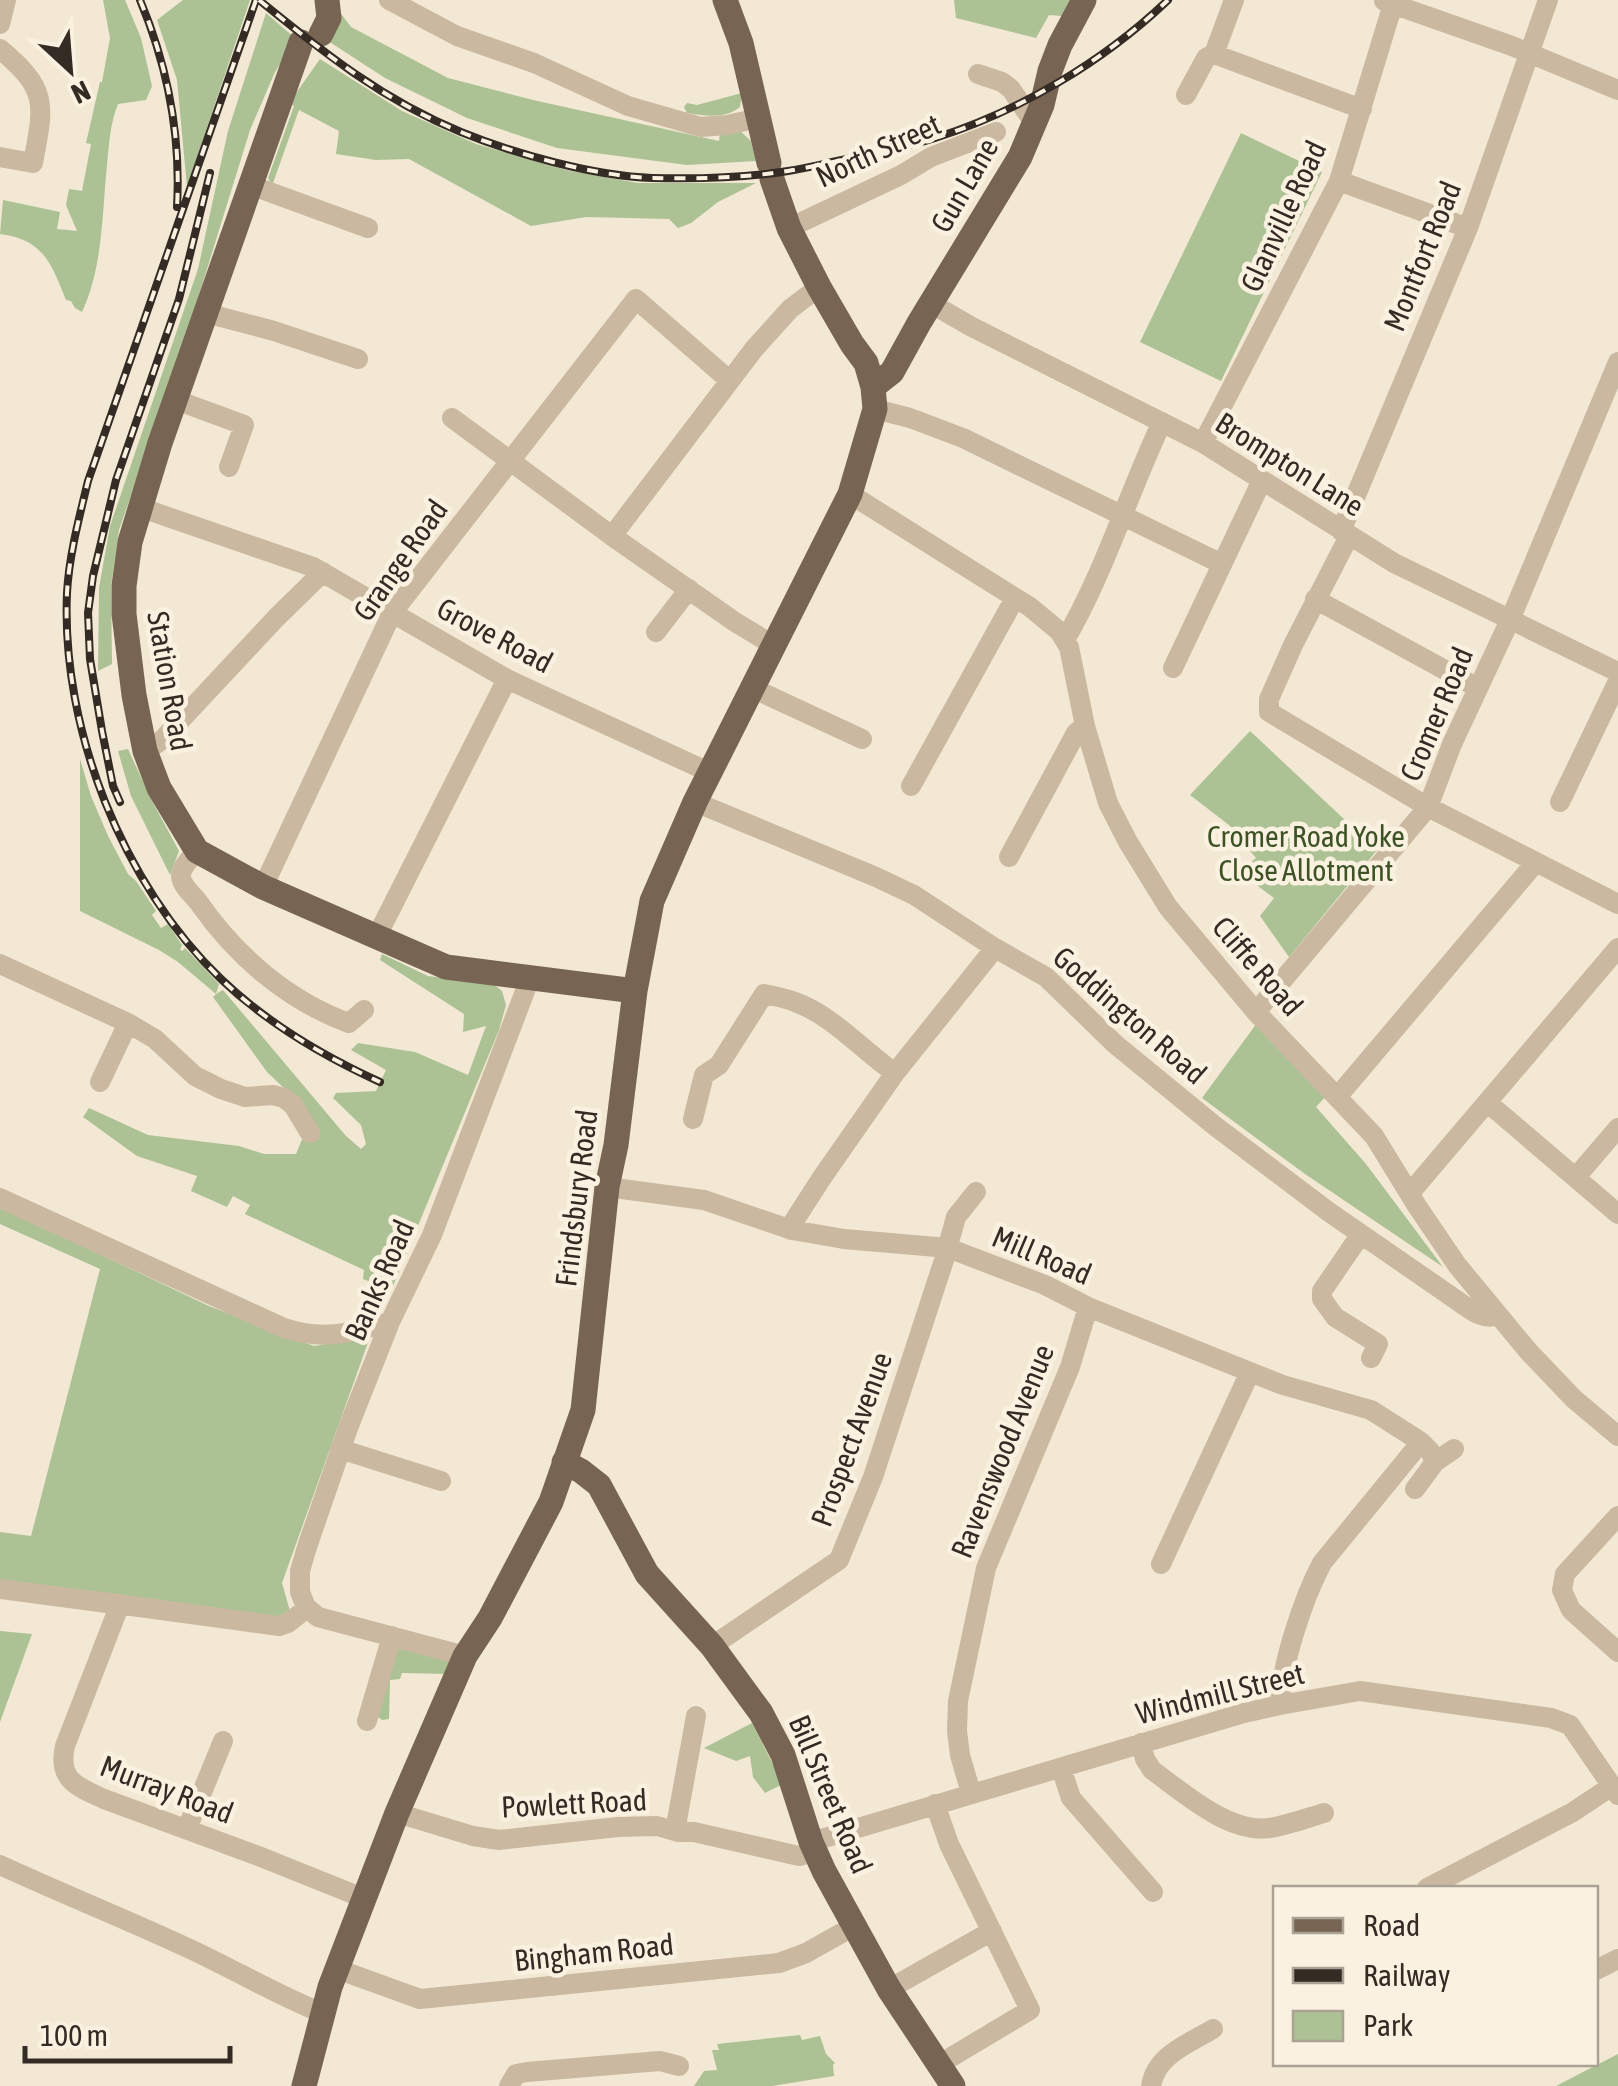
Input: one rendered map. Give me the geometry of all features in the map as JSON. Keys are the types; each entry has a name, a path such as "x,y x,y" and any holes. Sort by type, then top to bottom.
{"main road":[{"name":"Station Road","path":"196,851 160,788 145,751 124,605 126,561 139,507 290,72 329,18 327,0"},
{"name":"North Street","path":"725,0 741,43 770,171 789,228 819,287 866,362 874,398"},
{"name":"Gun Lane","path":"874,398 1013,170 1034,123 1060,45 1084,0"},
{"name":"Frindsbury Road","path":"304,2086 322,2013 396,1813 465,1656 490,1618 545,1513 583,1410 607,1187 652,901 695,802 850,494 874,398"},
{"path":"196,851 263,887 446,968 635,991"},
{"name":"Bill Street Road","path":"564,1462 598,1484 648,1574 712,1646 761,1713 784,1756 813,1847 889,1989 946,2075"}],"street":[{"path":"0,24 6,0"},
{"path":"389,0 457,36 534,63 628,106 701,127 759,118"},
{"path":"1186,96 1206,58 1214,54 1234,0"},
{"name":"Montfort Road","path":"1428,807 1269,712 1267,707 1345,534 1468,228 1548,0"},
{"path":"1387,2 1530,53 1618,90"},
{"name":"Glanville Road","path":"1203,443 1339,181 1362,109 1387,2"},
{"path":"0,49 27,74 40,98 43,165 0,157"},
{"path":"1214,54 1362,109"},
{"path":"978,74 1011,89 1034,123"},
{"name":"North Street","path":"789,228 931,157 996,132"},
{"path":"1339,181 1468,228"},
{"path":"250,185 368,228"},
{"path":"612,536 729,380 776,324 819,287"},
{"name":"Grange Road","path":"263,887 392,613 636,299 729,380"},
{"name":"Brompton Lane","path":"932,304 1203,443 1394,563 1618,672"},
{"path":"206,313 358,359"},
{"name":"Cromer Road","path":"1256,1012 1428,807 1618,362"},
{"path":"874,398 1222,564"},
{"path":"176,400 244,425 229,468"},
{"path":"452,418 612,536 773,645"},
{"path":"850,494 1015,598 1047,620 1065,640 1088,600 1162,422"},
{"path":"1173,668 1262,480"},
{"name":"Grove Road","path":"139,507 323,572 506,679 711,773"},
{"path":"145,751 162,740 323,572"},
{"path":"654,636 689,590"},
{"path":"912,786 1015,598"},
{"path":"1316,599 1478,688"},
{"name":"Cliffe Road","path":"1065,640 1085,726 1111,809 1138,861 1174,914 1256,1012 1380,1144 1458,1265 1498,1315 1561,1385 1618,1436"},
{"path":"376,938 506,679"},
{"path":"1560,802 1618,681"},
{"path":"752,688 862,740"},
{"path":"1009,857 1078,730 1085,726"},
{"name":"Goddington Road","path":"695,802 914,895 1046,977 1115,1044 1277,1174 1476,1312 1491,1318 1498,1315"},
{"path":"1428,807 1618,904"},
{"path":"196,851 181,878 221,932 293,996 322,1014 355,1023"},
{"path":"1338,1096 1536,862"},
{"path":"792,1230 822,1176 895,1073 995,948"},
{"path":"1410,1194 1618,948"},
{"path":"3,971 128,1023 155,1039 190,1072 221,1089 245,1097 273,1094 284,1098 293,1105 310,1134"},
{"name":"Banks Road","path":"307,1608 301,1596 300,1571 340,1449 390,1322 432,1236 530,978"},
{"path":"692,1119 704,1075 719,1064 764,994 797,1002 832,1022 895,1073"},
{"path":"100,1082 120,1065 128,1023"},
{"path":"190,1072 201,1051"},
{"path":"1488,1102 1618,1214"},
{"path":"1576,1178 1618,1128"},
{"name":"Mill Road","path":"607,1187 704,1200 792,1230 844,1240 948,1248 1283,1385 1371,1410 1429,1452"},
{"name":"Prospect Avenue","path":"712,1646 840,1560 872,1477 956,1217 976,1192"},
{"path":"0,1198 305,1335 338,1335 390,1322"},
{"path":"1361,1234 1322,1290 1322,1299 1335,1316 1378,1344 1370,1358"},
{"name":"Ravenswood Avenue","path":"972,1793 960,1755 958,1701 986,1568 1070,1367 1088,1308"},
{"path":"1161,1564 1250,1372"},
{"path":"340,1449 432,1478 416,1497"},
{"path":"1280,1705 1293,1642 1322,1563 1429,1452 1454,1449"},
{"path":"1416,1489 1429,1452"},
{"path":"1618,1516 1565,1574 1562,1590 1571,1610 1618,1652"},
{"path":"0,1589 279,1626 307,1608 329,1621 465,1656"},
{"name":"Murray Road","path":"122,1604 65,1746 66,1773 79,1788 363,1898"},
{"path":"367,1721 392,1636"},
{"name":"Windmill Street","path":"813,1847 935,1804 1142,1743 1280,1705 1360,1691 1551,1718 1570,1725 1615,1790"},
{"path":"678,1832 688,1729"},
{"path":"186,1829 223,1741"},
{"path":"1142,1743 1152,1770 1226,1821 1263,1828 1309,1810"},
{"path":"1061,1768 1071,1798 1153,1892"},
{"path":"1431,1886 1615,1790"},
{"path":"935,1804 949,1844 1030,2011 946,2075"},
{"name":"Powlett Road","path":"396,1813 499,1840 656,1826 799,1856 813,1847"},
{"path":"0,1865 182,1945 292,2002 322,2013"},
{"name":"Bingham Road","path":"337,1969 420,1998 779,1963 854,1926"},
{"path":"889,1989 992,1931"},
{"path":"1150,2086 1164,2059 1212,2029"},
{"path":"509,2086 516,2074 527,2072 660,2061 679,2066"}],"green space":[{"path":"103,0 125,0 141,38 152,86 146,100 118,104 115,112 98,259 82,312 66,300 44,255 27,242 0,234 3,200 60,212 57,229 77,231 66,205 69,189 82,191 91,144 86,143 110,38"},
{"path":"183,0 250,0 187,187 177,80 157,20"},
{"path":"954,0 1071,0 1062,16 1049,15 1036,38 956,18"},
{"path":"339,11 351,27 448,78 719,141 720,133 739,130 751,141 756,161 687,165 557,148 467,118 385,78 325,39"},
{"path":"266,13 296,39 275,72 250,130 186,337 119,530 111,586 112,664 98,671 99,588 110,526 198,269 228,131"},
{"path":"320,59 402,111 476,144 566,170 638,183 756,183 678,228 669,219 586,217 531,226 409,159 376,160 336,154 339,131 299,110 273,183 270,182 268,178 294,106 289,103"},
{"path":"742,93 740,107 728,113 694,114 687,113 684,107 687,103 697,105"},
{"path":"1241,133 1322,172 1221,381 1140,342"},
{"name":"Cromer Road Yoke Close Allotment","path":"1250,731 1377,850 1289,957 1260,916 1274,898 1239,872 1256,858 1229,825 1190,795"},
{"path":"128,749 179,851 170,875 131,796 118,751"},
{"path":"80,759 91,796 128,874 156,911 152,915 161,928 168,924 182,945 180,950 185,948 219,984 216,994 159,950 80,911"},
{"path":"382,954 428,976 493,984 502,991 506,1005 499,1030 393,1286 384,1287 363,1279 364,1270 245,1214 250,1205 233,1196 227,1207 191,1191 197,1176 137,1156 83,1117 89,1108 148,1135 239,1146 264,1154 296,1154 305,1132 319,1139 302,1105 267,1072 213,997 223,990 361,1149 366,1144 361,1125 333,1098 336,1093 376,1091 386,1070 351,1050 358,1043 415,1052 468,1075 486,1026 463,1032 464,1014 380,960"},
{"path":"1257,1023 1327,1095 1316,1107 1366,1164 1443,1267 1305,1174 1202,1098"},
{"path":"0,1207 209,1306 314,1346 370,1337 282,1583 290,1611 277,1620 0,1584 0,1532 31,1536 100,1269 0,1224"},
{"path":"0,1631 32,1634 0,1722"},
{"path":"400,1647 446,1658 450,1663 449,1674 402,1673 400,1679 390,1680 389,1719 382,1720 378,1717 395,1650"},
{"path":"752,1723 783,1784 765,1793 753,1777 750,1756 736,1761 704,1748"},
{"path":"800,2035 802,2040 820,2036 826,2054 835,2063 834,2076 772,2086 694,2086 704,2071 717,2070 712,2050 719,2050 717,2044"},
{"path":"1618,2054 1618,2086 1556,2086 1598,2066"}],"railway":[{"path":"140,0 158,50 170,102 177,154 177,207"},
{"path":"256,0 88,481 68,579 68,645 87,750 105,802 155,898 186,941 257,1010 296,1037 380,1082"},
{"path":"259,0 380,90 461,132 530,156 652,178 737,177 795,170 914,144 967,127 1029,99 1088,64 1168,0"},
{"path":"120,802 113,786 90,659 88,613 93,576 116,480 179,299 210,173"}]}
